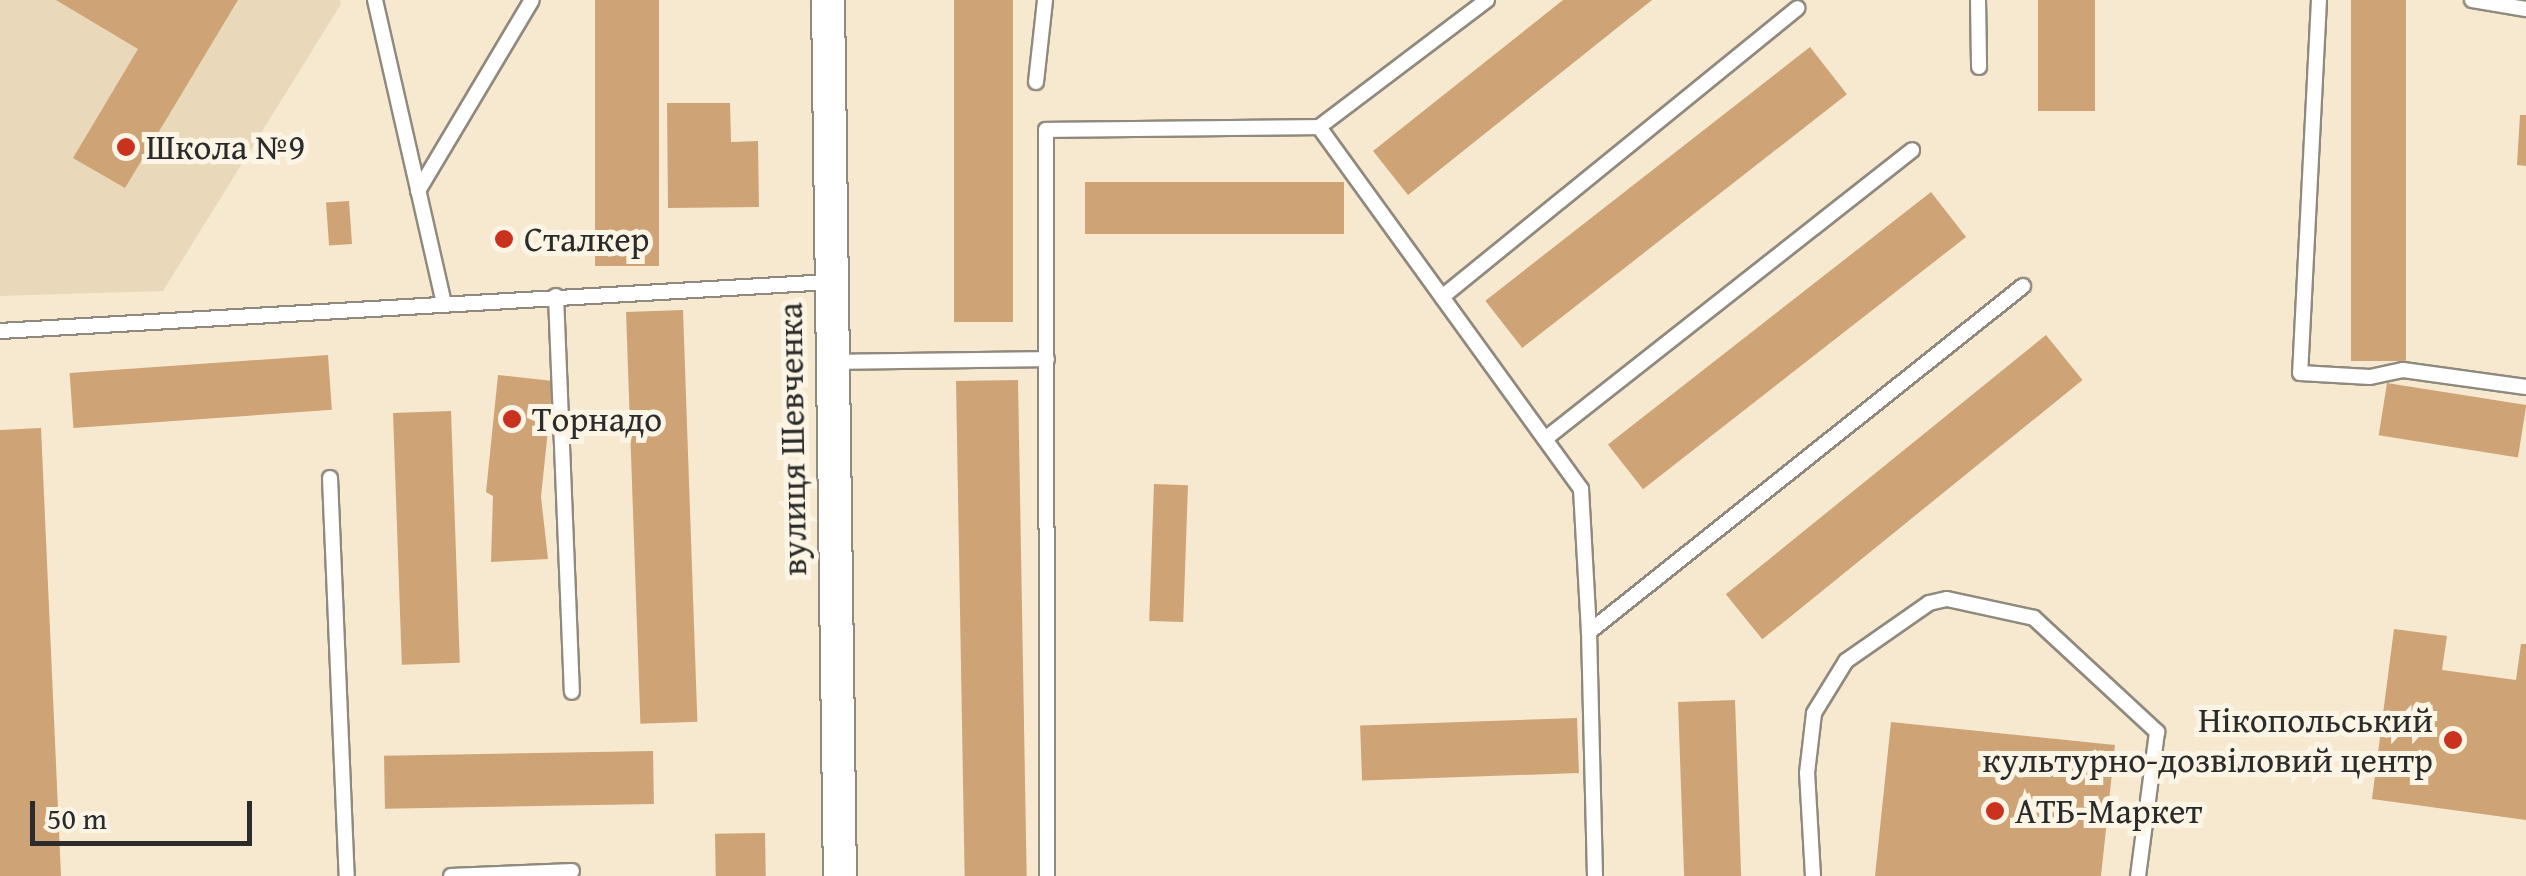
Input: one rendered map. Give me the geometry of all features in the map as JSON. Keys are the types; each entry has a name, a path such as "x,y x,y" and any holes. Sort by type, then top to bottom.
{"street":[{"name":"вулиця Шевченка","path":"828,0 840,876"}],"lane":[{"path":"375,0 444,303"},
{"path":"418,191 532,0"},
{"path":"1036,82 1045,0"},
{"path":"1047,876 1046,130 1319,127 1487,0"},
{"path":"1978,0 1979,67"},
{"path":"2319,0 2300,373 2370,377 2404,370 2526,386"},
{"path":"2472,0 2526,9"},
{"path":"1442,297 1798,8"},
{"path":"1319,127 1581,489 1595,876"},
{"path":"1545,439 1912,150"},
{"path":"0,330 830,282"},
{"path":"1589,632 2023,286"},
{"path":"556,296 572,692"},
{"path":"831,362 1047,359"},
{"path":"330,478 347,876"},
{"path":"1813,876 1807,773 1814,712 1846,661 1929,602 1947,599 2034,618 2157,732 2138,876"},
{"path":"450,876 572,871"}],"shaded area":[{"name":"Школа №9","path":"0,0 340,0 341,4 163,291 0,296"}],"building":[{"path":"56,0 238,0 125,188 73,158 138,49"},
{"path":"595,0 659,0 659,266 595,266"},
{"path":"954,0 1013,0 1013,322 954,322"},
{"path":"1563,0 1652,0 1408,195 1373,151"},
{"path":"2038,0 2095,0 2095,111 2038,111"},
{"path":"2351,0 2406,0 2406,361 2351,361"},
{"path":"1810,47 1847,94 1522,348 1485,301"},
{"path":"667,103 730,103 731,142 758,141 759,207 668,208"},
{"path":"2520,115 2526,115 2526,166 2517,165"},
{"path":"1085,182 1344,182 1344,234 1085,234"},
{"path":"1931,192 1966,237 1643,489 1608,444"},
{"path":"349,201 352,244 329,245 326,203"},
{"path":"683,310 697,722 640,724 626,312"},
{"path":"2046,335 2083,380 1762,639 1726,594"},
{"path":"328,355 332,410 73,428 70,373"},
{"path":"498,375 553,381 541,497 548,559 491,562 493,496 486,492"},
{"path":"1018,380 1027,876 965,876 956,381"},
{"path":"2387,383 2526,405 2518,457 2379,435"},
{"path":"451,411 460,663 402,665 393,413"},
{"path":"41,428 61,876 0,876 0,430"},
{"path":"1154,484 1188,485 1183,622 1149,621"},
{"name":"Нікопольський культурно-дозвіловий центр","path":"2394,629 2447,636 2442,670 2516,680 2521,644 2526,644 2526,820 2372,799"},
{"path":"1735,700 1741,876 1684,876 1678,702"},
{"path":"1577,718 1579,773 1362,781 1360,726"},
{"name":"АТБ-Маркет","path":"1891,722 2115,745 2101,876 1875,876"},
{"path":"653,751 654,804 385,809 384,756"},
{"path":"765,833 766,876 716,876 715,834"}],"place":[{"name":"Школа №9","path":"126,147"},
{"name":"Сталкер","path":"504,239"},
{"name":"Торнадо","path":"512,419"},
{"name":"Нікопольський культурно-дозвіловий центр","path":"2453,740"},
{"name":"АТБ-Маркет","path":"1995,811"}]}
